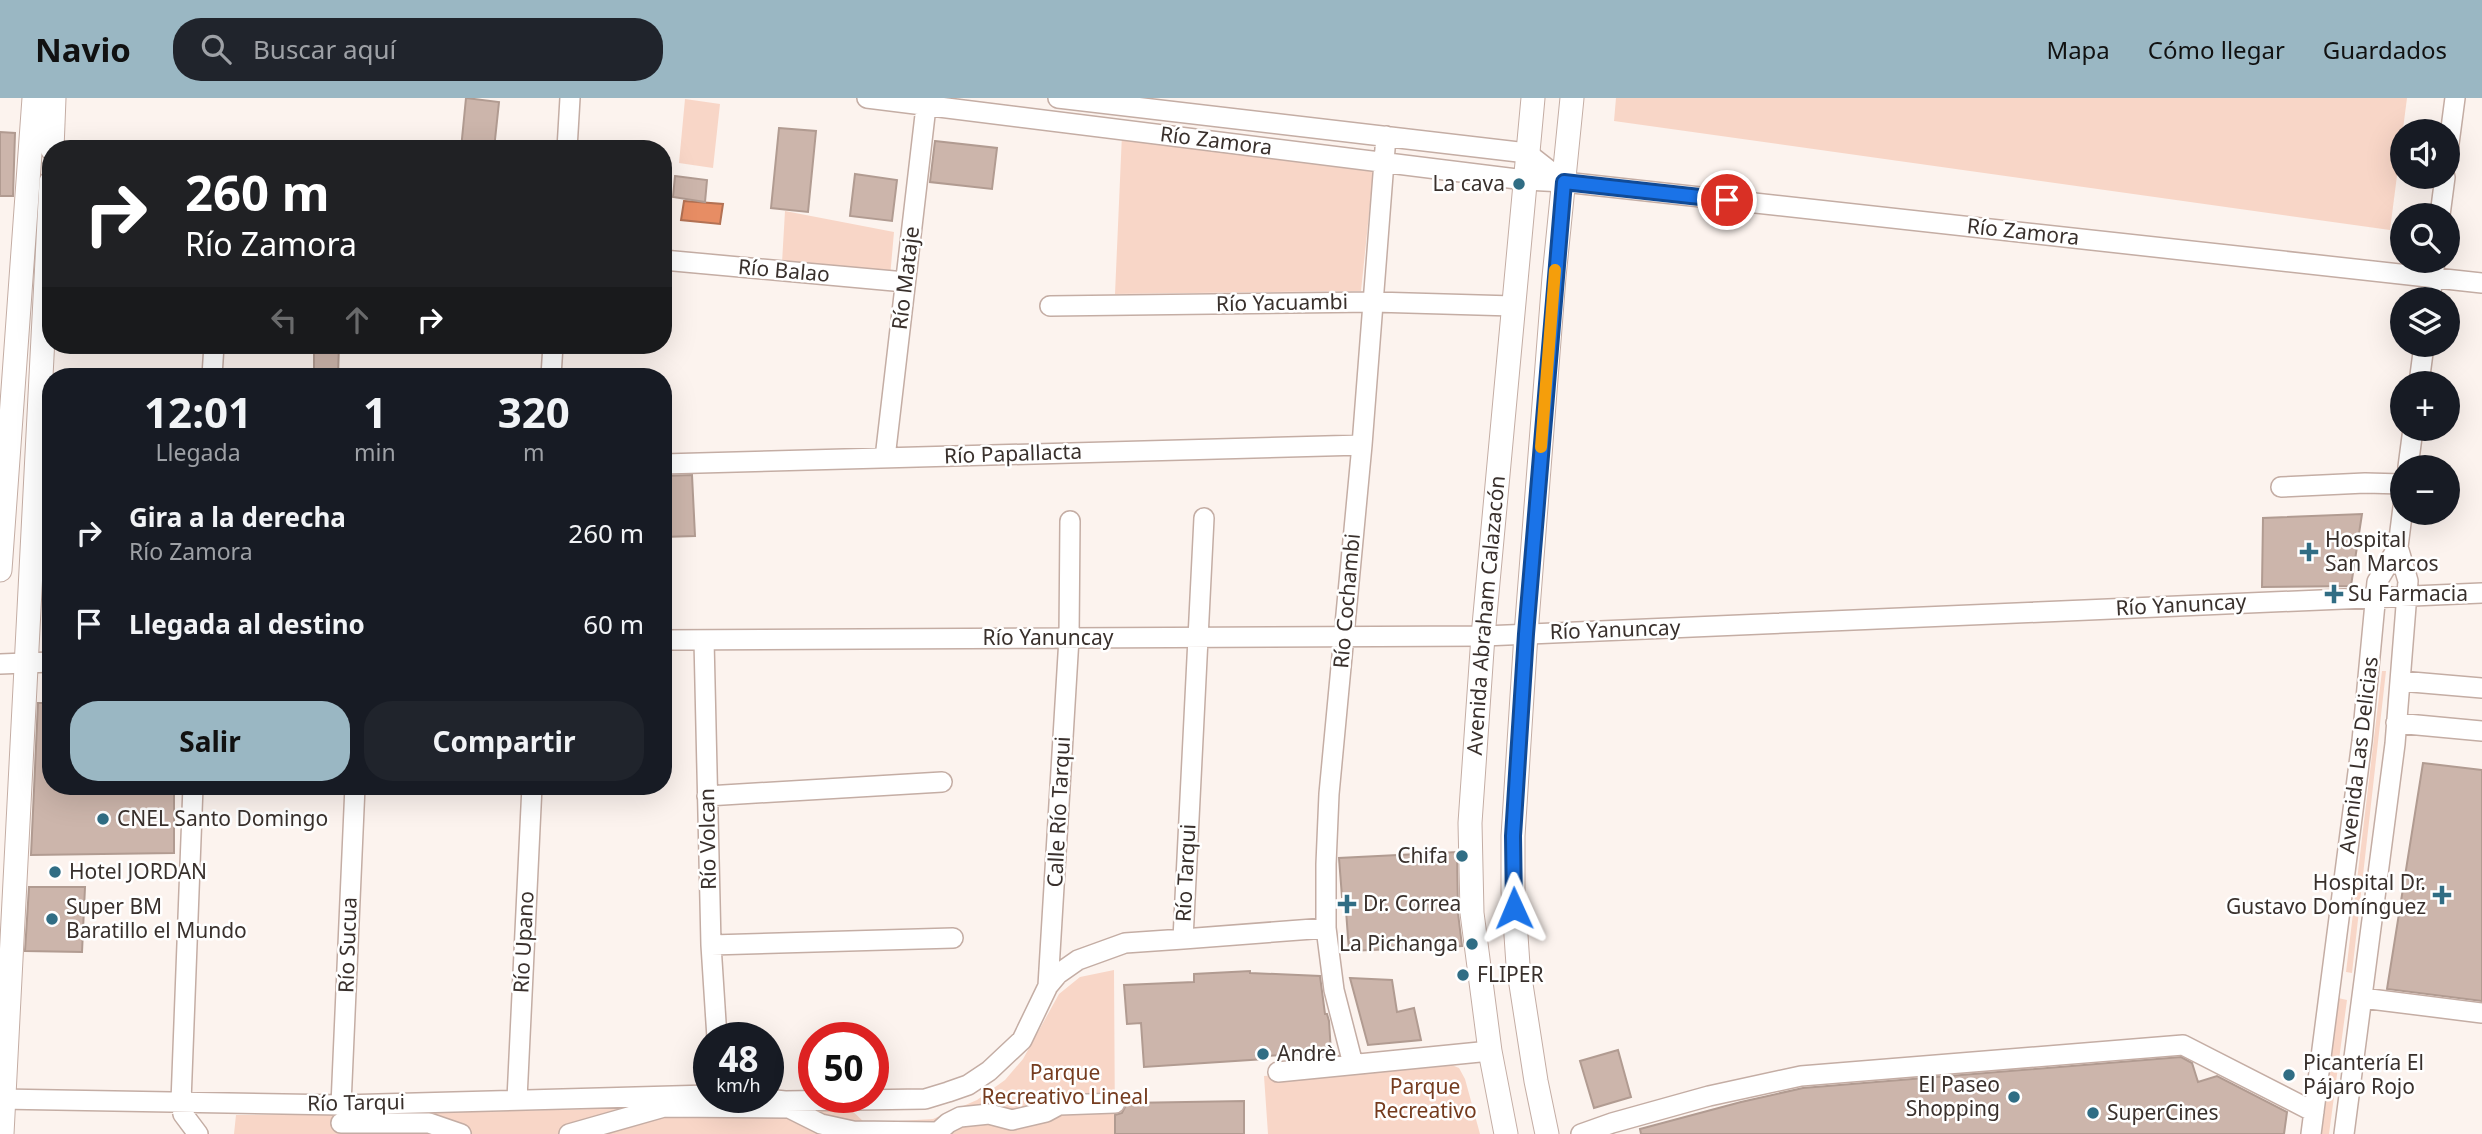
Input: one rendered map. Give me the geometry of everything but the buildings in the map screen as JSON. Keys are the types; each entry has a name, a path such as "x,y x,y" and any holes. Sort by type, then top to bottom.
{"main road":[{"path":"0,570 34,98"},
{"path":"52,140 54,98"},
{"name":"Avenida Abraham Calazacón","path":"1506,1134 1490,1051 1472,914 1470,865 1473,764 1483,636 1533,98"},
{"name":"Avenida Abraham Calazacón","path":"1547,1134 1518,965 1513,891 1513,836 1553,290 1572,98"},
{"path":"2,1134 6,932 27,663 42,368"}],"street":[{"path":"568,140 570,98"},
{"name":"Río Zamora","path":"867,98 926,102 1525,180 2390,264"},
{"name":"Río Zamora","path":"1058,98 1527,153"},
{"path":"2452,119 2455,98"},
{"name":"Río Mataje","path":"885,458 926,102"},
{"name":"Río Cochambi","path":"1353,1064 1335,990 1326,928 1329,794 1362,445 1387,136"},
{"path":"1527,153 1564,182"},
{"name":"Río Balao","path":"672,261 905,282"},
{"name":"Río Zamora","path":"2450,273 2482,283"},
{"name":"Río Yacuambi","path":"1050,306 1374,302 1513,306"},
{"name":"Río Papallacta","path":"672,464 1362,445"},
{"path":"2281,487 2390,484"},
{"name":"Río Tarqui","path":"784,1101 925,1099 968,1085 989,1071 1022,1040 1048,986 1058,974 1078,960 1125,943 1183,939 1204,518"},
{"name":"Calle Río Tarqui","path":"1048,986 1069,638 1070,521"},
{"name":"Avenida Las Delicias","path":"2311,1134 2362,741 2377,582 2398,547 2401,525"},
{"name":"Avenida Las Delicias","path":"2344,1134 2395,744 2408,581 2398,547"},
{"name":"Río Yanuncay","path":"672,640 1483,636 2482,593"},
{"name":"Río Volcan","path":"704,640 711,946 716,1022"},
{"path":"0,664 42,662"},
{"path":"2400,681 2482,688"},
{"path":"2396,723 2482,730"},
{"path":"2362,741 2395,744"},
{"path":"708,796 942,782"},
{"path":"193,795 181,1102 183,1114 198,1134"},
{"name":"Río Sucua","path":"341,1114 355,795"},
{"name":"Río Upano","path":"517,1099 532,795"},
{"path":"1183,939 1326,928"},
{"path":"711,946 953,938"},
{"path":"2332,975 2364,978"},
{"path":"2362,998 2482,1013"},
{"path":"1581,1134 1709,1096 1801,1076 2183,1045 2314,1112"},
{"path":"1278,1072 1490,1051"},
{"name":"Río Tarqui","path":"2,1099 181,1102 341,1114 517,1099 693,1095"},
{"path":"569,1134 664,1107 789,1108 821,1124 853,1131 938,1132 960,1117 989,1114 1012,1120 1046,1112 1059,1105 1115,1103"},
{"path":"341,1114 429,1123 461,1134"}],"green space":[{"path":"1616,98 2407,98 2404,119 2390,119 2390,189 2395,189 2393,203 2390,203 2390,230 1614,121"},
{"path":"685,99 720,104 713,168 679,163"},
{"path":"1122,134 1374,166 1361,291 1115,294"},
{"path":"785,211 894,232 890,277 782,263"},
{"path":"2382,671 2386,671 2352,973 2346,972"},
{"name":"Parque Recreativo Lineal","path":"1114,970 1115,1134 234,1134 236,1115 693,1107 693,1113 784,1113 784,1105 798,1105 798,1113 854,1113 865,1123 933,1119 977,1100 1005,1080 1023,1059 1059,994 1080,977"},
{"path":"2338,998 2347,1000 2329,1134 2320,1134"},
{"name":"Parque Recreativo","path":"1447,1063 1459,1068 1465,1079 1480,1134 1268,1134 1264,1076"}],"shaded area":[{"path":"684,201 723,204 720,224 681,220"}],"slow traffic":[{"path":"1541,447 1555,270"}],"place":[{"name":"La cava","path":"1519,184"},
{"name":"Hospital San Marcos","path":"2309,552"},
{"name":"Su Farmacia","path":"2334,594"},
{"name":"CNEL Santo Domingo","path":"103,819"},
{"name":"Chifa","path":"1462,856"},
{"name":"Hotel JORDAN","path":"55,872"},
{"name":"Hospital Dr. Gustavo Domínguez","path":"2442,895"},
{"name":"Dr. Correa","path":"1347,904"},
{"name":"Super BM Baratillo el Mundo","path":"52,919"},
{"name":"La Pichanga","path":"1472,944"},
{"name":"FLIPER","path":"1463,975"},
{"name":"Andrè","path":"1263,1054"},
{"name":"Picantería El Pájaro Rojo","path":"2289,1075"},
{"name":"El Paseo Shopping","path":"2014,1097"},
{"name":"SuperCines","path":"2093,1113"}],"route":[{"path":"1514,908 1513,836 1526,634 1564,182 1727,200"}]}
